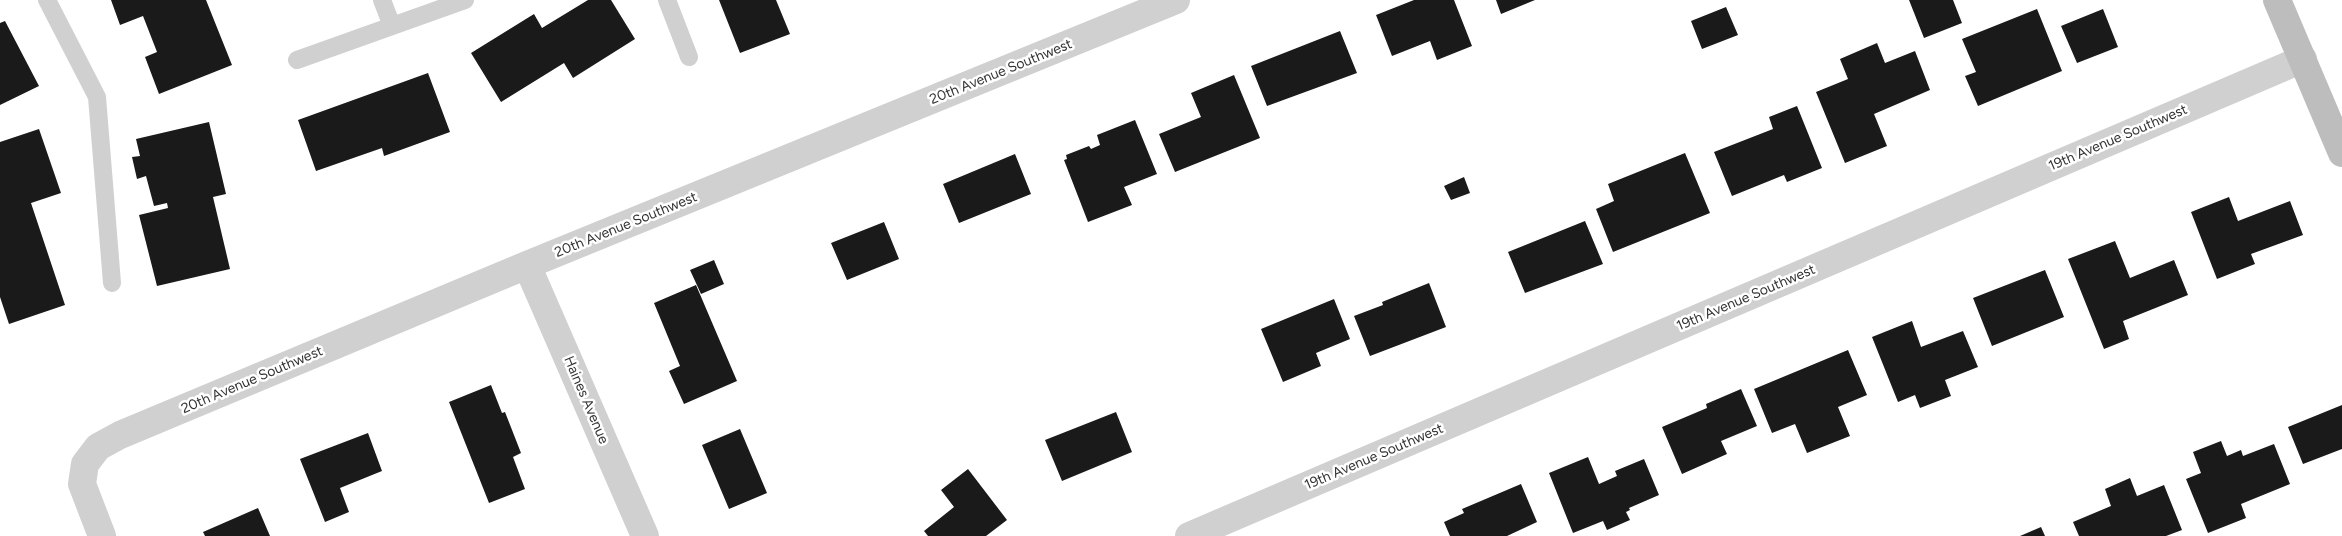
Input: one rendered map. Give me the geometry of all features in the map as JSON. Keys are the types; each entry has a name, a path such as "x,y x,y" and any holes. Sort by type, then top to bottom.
{"street":[{"name":"20th Avenue Southwest","path":"102,536 82,484 85,464 98,447 120,435 527,265 1176,0"},
{"path":"2277,0 2342,153"},
{"name":"19th Avenue Southwest","path":"1189,536 2303,59"},
{"name":"Haines Avenue","path":"527,265 644,536"}],"lane":[{"path":"47,0 97,97 112,283"},
{"path":"382,0 392,26"},
{"path":"297,60 465,0"},
{"path":"667,0 689,58"}],"building":[{"path":"111,0 206,0 232,65 159,94 145,57 157,52 143,16 120,25"},
{"path":"588,0 611,0 635,39 573,78 564,63 501,102 471,53 534,14 542,28"},
{"path":"719,0 776,0 790,34 740,53"},
{"path":"1414,0 1454,0 1472,46 1437,60 1430,41 1392,56 1376,15"},
{"path":"1496,0 1535,0 1501,14"},
{"path":"1909,0 1953,0 1962,23 1924,38"},
{"path":"1726,7 1738,35 1702,49 1691,21"},
{"path":"2037,9 2062,71 1978,106 1965,76 1976,72 1962,39"},
{"path":"2103,9 2118,47 2077,63 2061,26"},
{"path":"5,21 39,86 0,105 0,23"},
{"path":"1340,31 1357,73 1267,106 1251,66"},
{"path":"1877,43 1885,63 1915,51 1930,90 1874,114 1887,146 1845,163 1816,92 1848,79 1840,59"},
{"path":"428,73 450,132 384,156 382,148 316,171 298,120"},
{"path":"1234,75 1260,138 1175,172 1159,134 1201,117 1191,93"},
{"path":"1797,106 1822,168 1787,182 1784,175 1732,196 1714,152 1773,129 1769,117"},
{"path":"1135,120 1157,174 1124,187 1132,205 1088,222 1064,160 1067,159 1066,155 1089,146 1091,149 1100,145 1097,135"},
{"path":"209,122 226,194 213,197 230,269 157,286 139,215 168,208 167,203 154,206 146,176 137,179 132,157 140,156 136,139"},
{"path":"39,129 61,193 31,203 65,305 9,324 0,297 0,142"},
{"path":"1685,153 1710,213 1613,252 1596,209 1614,201 1608,184"},
{"path":"1015,154 1031,194 959,223 943,184"},
{"path":"1464,177 1470,193 1451,200 1444,186"},
{"path":"2229,197 2238,221 2290,201 2303,235 2251,254 2255,264 2217,279 2191,212"},
{"path":"1585,221 1603,264 1525,293 1508,252"},
{"path":"884,222 899,259 847,280 831,243"},
{"path":"2115,241 2130,278 2174,260 2188,295 2123,321 2129,339 2104,349 2068,259"},
{"path":"714,260 724,284 701,294 690,270"},
{"path":"2045,270 2064,317 1992,346 1973,298"},
{"path":"1429,283 1446,327 1370,356 1354,316 1383,305 1382,302"},
{"path":"696,285 737,381 684,404 669,371 680,366 654,303"},
{"path":"1334,299 1350,339 1316,353 1321,366 1283,382 1261,329"},
{"path":"1912,321 1921,347 1963,331 1978,367 1945,380 1951,396 1920,408 1915,395 1898,402 1872,337"},
{"path":"1848,350 1867,395 1838,407 1850,436 1807,453 1795,424 1772,433 1754,389"},
{"path":"491,385 502,413 505,412 521,453 513,457 525,489 489,503 449,402"},
{"path":"1741,389 1757,426 1721,441 1727,454 1682,474 1662,427 1707,408 1706,404"},
{"path":"2342,405 2342,449 2303,464 2288,427"},
{"path":"1116,412 1132,452 1062,481 1045,440"},
{"path":"740,429 767,493 729,509 702,445"},
{"path":"368,433 382,471 340,488 349,512 325,522 300,459"},
{"path":"2221,441 2227,456 2241,450 2243,456 2274,444 2290,484 2241,504 2246,518 2208,533 2186,479 2201,473 2193,452"},
{"path":"1588,457 1599,484 1617,476 1615,471 1644,459 1659,495 1629,508 1630,510 1626,512 1630,520 1607,530 1603,521 1573,533 1549,473"},
{"path":"968,469 1007,520 986,536 928,536 924,531 954,507 941,490"},
{"path":"2130,478 2137,496 2164,485 2182,530 2166,536 2079,536 2073,522 2111,506 2105,489"},
{"path":"1521,484 1537,522 1507,536 1450,536 1444,522 1464,513 1462,509"},
{"path":"258,508 270,536 205,536 203,532"},
{"path":"2041,527 2045,536 2020,536"}]}
